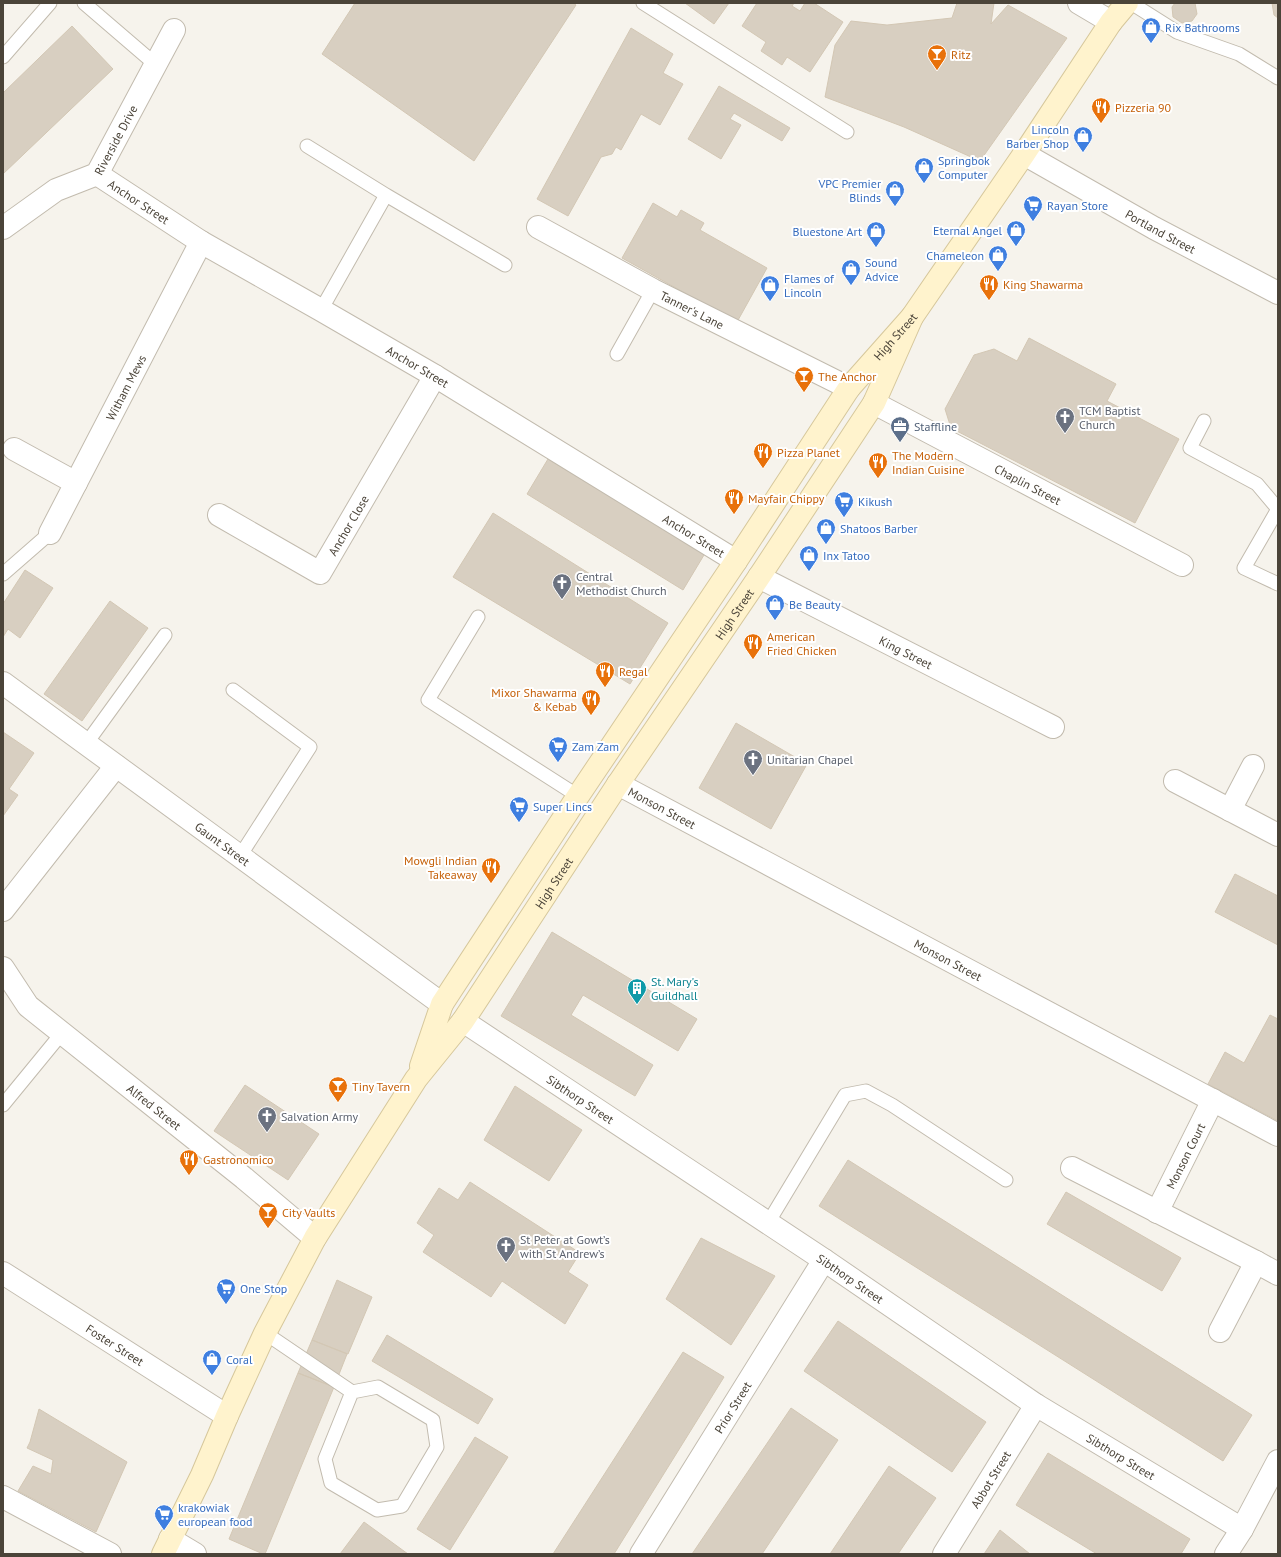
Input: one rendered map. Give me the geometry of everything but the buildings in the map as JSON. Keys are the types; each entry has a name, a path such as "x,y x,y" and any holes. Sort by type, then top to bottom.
{"street":[{"path":"1079,3 1111,22"},
{"path":"912,317 1024,154 1111,22 1126,3"},
{"name":"Riverside Drive","path":"3,228 56,190 97,174 174,30"},
{"name":"Portland Street","path":"1024,154 1154,228 1278,293"},
{"name":"Anchor Street","path":"97,174 201,242 435,376 736,561"},
{"name":"Tanner's Lane","path":"538,227 653,290 849,388"},
{"name":"Witham Mews","path":"50,534 201,242"},
{"name":"High Street","path":"416,1079 442,1004 849,388 912,317"},
{"name":"High Street","path":"416,1079 463,1021 618,784 759,577 874,403 912,317"},
{"name":"Anchor Close","path":"218,515 320,573 435,376"},
{"name":"Chaplin Street","path":"874,403 1182,565"},
{"path":"14,449 76,483"},
{"name":"King Street","path":"759,577 1053,727"},
{"name":"Gaunt Street","path":"3,683 442,1004"},
{"path":"3,910 116,766"},
{"path":"1230,810 1253,766"},
{"path":"1175,781 1278,835"},
{"name":"Monson Street","path":"618,784 1278,1135"},
{"name":"Alfred Street","path":"3,968 28,1006 244,1178 315,1238"},
{"name":"Sibthorp Street","path":"463,1021 768,1222 1036,1405 1242,1529"},
{"path":"195,1554 167,1547 202,1475 226,1416 265,1333 315,1238 416,1079"},
{"name":"Monson Court","path":"1157,1212 1214,1100"},
{"path":"1072,1168 1278,1274"},
{"name":"Prior Street","path":"641,1554 824,1260"},
{"path":"1220,1331 1256,1262"},
{"name":"Foster Street","path":"3,1273 226,1416"},
{"name":"Abbot Street","path":"944,1554 1036,1405"},
{"path":"1226,1554 1242,1529 1278,1460"},
{"path":"3,1497 110,1554"}],"lane":[{"path":"3,56 50,3"},
{"path":"84,3 155,64"},
{"path":"643,3 846,132"},
{"path":"1130,3 1177,32 1239,54 1278,78"},
{"path":"307,146 386,195 505,265"},
{"path":"321,310 386,195"},
{"path":"617,354 653,290"},
{"path":"1204,421 1190,448 1256,484 1278,509 1244,568 1278,584"},
{"path":"3,574 50,534"},
{"path":"478,617 428,700 578,796"},
{"path":"86,744 165,635"},
{"path":"234,690 310,747 240,856"},
{"path":"3,1105 62,1033"},
{"path":"768,1222 845,1095 866,1091 892,1105 1006,1180"},
{"path":"265,1333 352,1392 378,1387 433,1420 437,1447 402,1506 377,1510 331,1483 325,1459 352,1392"}],"place":[{"name":"Rix Bathrooms","path":"1151,44"},
{"name":"Ritz","path":"937,71"},
{"name":"Pizzeria 90","path":"1101,124"},
{"name":"Lincoln Barber Shop","path":"1083,153"},
{"name":"Springbok Computer","path":"924,184"},
{"name":"VPC Premier Blinds","path":"895,207"},
{"name":"Rayan Store","path":"1033,222"},
{"name":"Eternal Angel","path":"1016,247"},
{"name":"Bluestone Art","path":"876,248"},
{"name":"Chameleon","path":"998,272"},
{"name":"Sound Advice","path":"851,286"},
{"name":"King Shawarma","path":"989,301"},
{"name":"Flames of Lincoln","path":"770,302"},
{"name":"The Anchor","path":"804,393"},
{"name":"TCM Baptist Church","path":"1065,434"},
{"name":"Staffline","path":"900,443"},
{"name":"Pizza Planet","path":"763,469"},
{"name":"The Modern Indian Cuisine","path":"878,479"},
{"name":"Mayfair Chippy","path":"734,515"},
{"name":"Kikush","path":"844,518"},
{"name":"Shatoos Barber","path":"826,545"},
{"name":"Inx Tatoo","path":"809,572"},
{"name":"Central Methodist Church","path":"562,600"},
{"name":"Be Beauty","path":"775,621"},
{"name":"American Fried Chicken","path":"753,660"},
{"name":"Regal","path":"605,688"},
{"name":"Mixor Shawarma & Kebab","path":"591,716"},
{"name":"Zam Zam","path":"558,763"},
{"name":"Unitarian Chapel","path":"753,776"},
{"name":"Super Lincs","path":"519,823"},
{"name":"Mowgli Indian Takeaway","path":"491,884"},
{"name":"St. Mary's Guildhall","path":"637,1005"},
{"name":"Tiny Tavern","path":"338,1103"},
{"name":"Salvation Army","path":"267,1133"},
{"name":"Gastronomico","path":"189,1176"},
{"name":"City Vaults","path":"268,1229"},
{"name":"St Peter at Gowt’s with St Andrew’s","path":"506,1263"},
{"name":"One Stop","path":"226,1305"},
{"name":"Coral","path":"212,1376"},
{"name":"krakowiak european food","path":"164,1531"}]}
